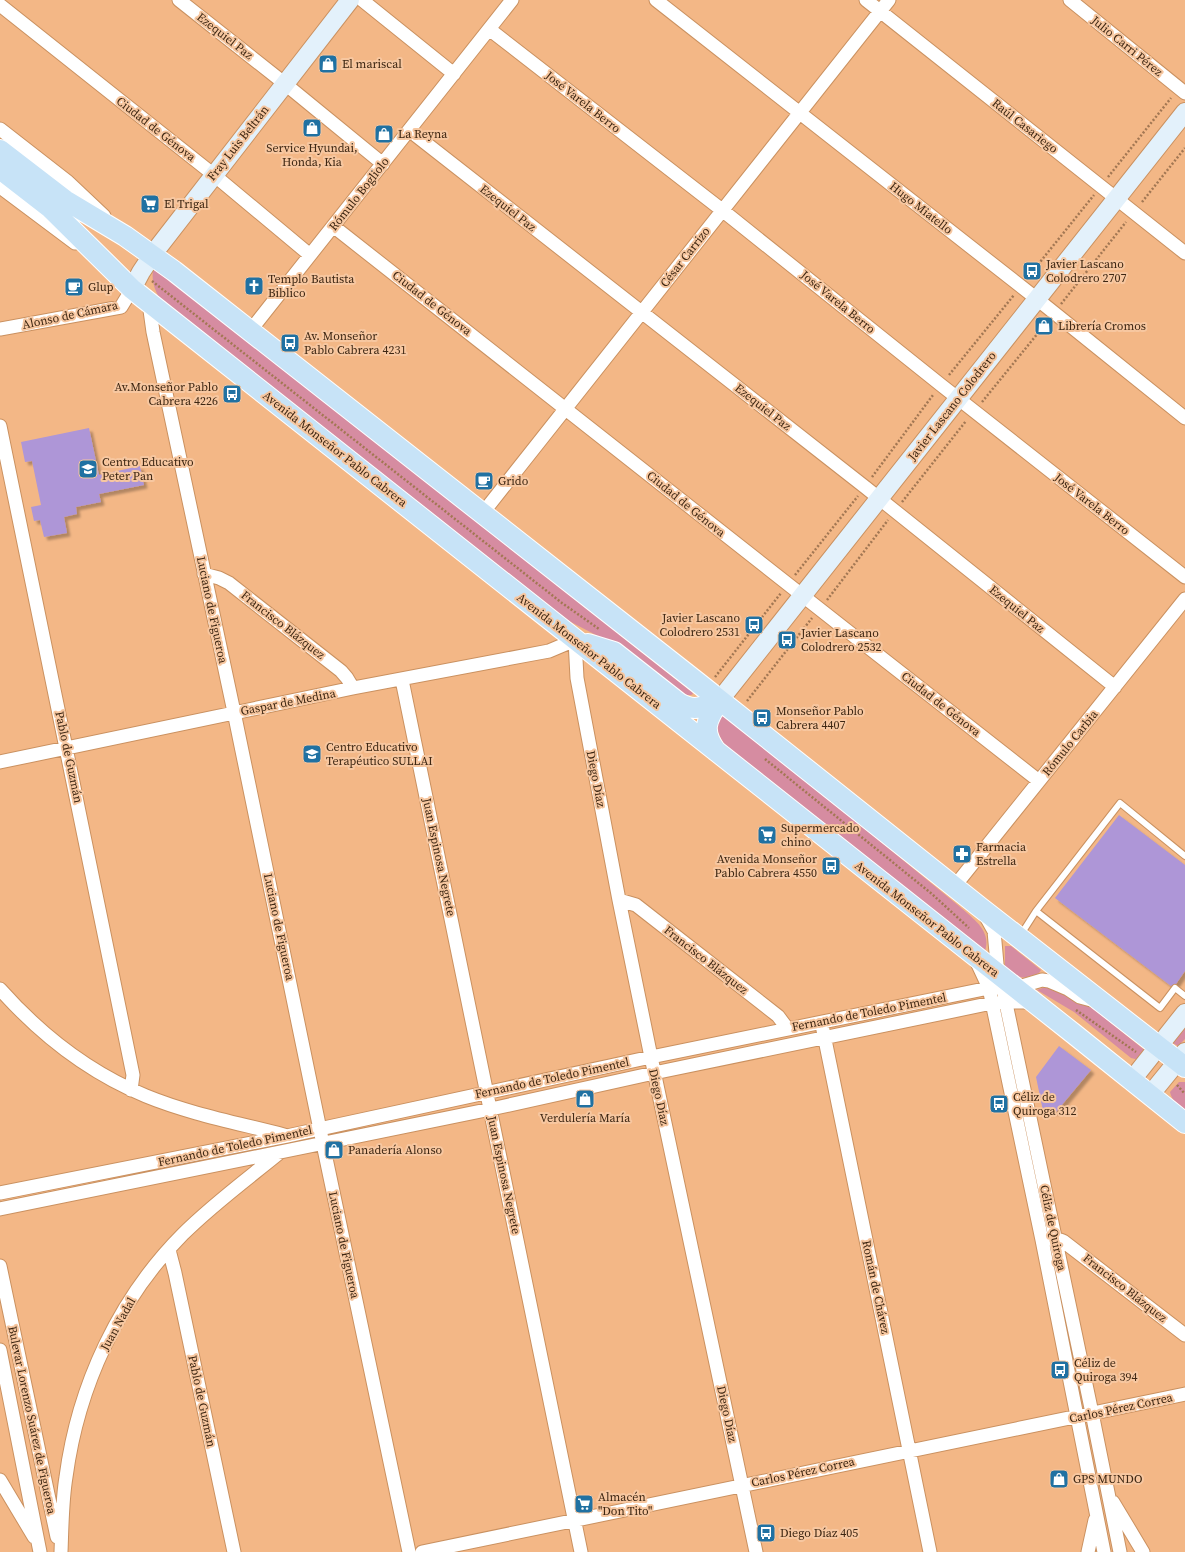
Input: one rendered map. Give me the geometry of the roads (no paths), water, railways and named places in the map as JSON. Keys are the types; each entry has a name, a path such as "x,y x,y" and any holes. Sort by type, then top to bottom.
{"main road":[{"name":"Fray Luis Beltrán","path":"132,289 152,254 350,0"},
{"name":"Javier Lascano Colodrero","path":"719,701 1185,112"},
{"path":"0,150 65,200 152,254 697,682 736,715 1158,1047 1182,1060 1150,1095"},
{"name":"Avenida Monseñor Pablo Cabrera","path":"0,169 49,207 111,270 149,303 974,955 1002,988 1034,1002 1185,1124"},
{"path":"575,640 614,652 687,708 700,708 719,701"},
{"path":"716,752 709,740 706,728 709,717 719,701"},
{"path":"1131,1081 1185,1014"}],"street":[{"name":"Ezequiel Paz","path":"179,0 383,164"},
{"path":"362,0 454,74"},
{"name":"Rómulo Bogliolo","path":"250,331 512,0"},
{"name":"Hugo Miatello","path":"656,0 1037,299 1185,418"},
{"name":"Raúl Casariego","path":"866,0 1185,253"},
{"name":"César Carrizo","path":"482,514 889,0"},
{"name":"Julio Carri Pérez","path":"1070,0 1185,93"},
{"name":"Ciudad de Génova","path":"0,5 214,174 310,255"},
{"name":"José Varela Berro","path":"489,29 722,210 1185,577"},
{"path":"0,129 68,182 125,236"},
{"name":"Ezequiel Paz","path":"409,130 879,498 1115,687"},
{"path":"0,187 111,270"},
{"name":"Ciudad de Génova","path":"334,226 566,408 802,597 1039,781"},
{"name":"Alonso de Cámara","path":"0,329 121,307 132,289"},
{"name":"Luciano de Figueroa","path":"149,303 153,332 234,712 409,1552"},
{"name":"Pablo de Guzmán","path":"0,426 133,1075 132,1090"},
{"name":"Francisco Blázquez","path":"204,574 229,582 341,671 354,688"},
{"name":"Rómulo Carbia","path":"954,887 1185,599"},
{"name":"Gaspar de Medina","path":"0,762 234,712 549,651 575,640"},
{"name":"Diego Díaz","path":"575,640 577,678 619,900 654,1073 743,1485 756,1552"},
{"name":"Juan Espinosa Negrete","path":"402,680 488,1092 581,1552"},
{"name":"Francisco Blázquez","path":"619,900 636,905 778,1016 787,1028"},
{"name":"Céliz de Quiroga","path":"981,908 994,931 1002,988 1056,1238 1120,1552"},
{"name":"Fernando de Toledo Pimentel","path":"0,1193 287,1136 787,1028 1042,980 1062,986 1080,998 1101,1002"},
{"name":"Fernando de Toledo Pimentel","path":"0,1209 280,1153 992,1003 1002,988"},
{"path":"0,989 30,1020 58,1044 85,1063 132,1090 180,1108 287,1136"},
{"name":"Céliz de Quiroga","path":"992,1003 1042,1240 1104,1552"},
{"name":"Román de Chávez","path":"822,1022 824,1038 930,1552"},
{"name":"Juan Nadal","path":"60,1552 65,1478 77,1419 92,1373 117,1320 135,1293 183,1234 202,1216 280,1153"},
{"path":"1042,1240 1056,1238"},
{"name":"Francisco Blázquez","path":"1056,1238 1063,1241 1185,1335"},
{"name":"Pablo de Guzmán","path":"169,1250 176,1273 234,1552"},
{"name":"Bulevar Lorenzo Suárez de Figueroa","path":"0,1266 60,1552"},
{"name":"Bulevar Lorenzo Suárez de Figueroa","path":"0,1350 39,1549"},
{"name":"Carlos Pérez Correa","path":"422,1552 1185,1394"},
{"path":"0,1480 39,1549"},
{"path":"1108,1495 1143,1552"},
{"path":"1088,1552 1096,1514"}],"lane":[{"path":"1019,938 1036,911 1120,803 1185,856"},
{"path":"1036,911 1160,1008 1175,988 1185,996"}],"place":[{"name":"El mariscal","path":"328,64"},
{"name":"Service Hyundai, Honda, Kia","path":"312,128"},
{"name":"La Reyna","path":"384,134"},
{"name":"El Trigal","path":"150,204"},
{"name":"Javier Lascano Colodrero 2707","path":"1032,271"},
{"name":"Templo Bautista Biblico","path":"254,286"},
{"name":"Glup","path":"74,287"},
{"name":"Librería Cromos","path":"1044,326"},
{"name":"Av. Monseñor Pablo Cabrera 4231","path":"290,343"},
{"name":"Av.Monseñor Pablo Cabrera 4226","path":"232,394"},
{"name":"Centro Educativo Peter Pan","path":"88,469"},
{"name":"Grido","path":"484,481"},
{"name":"Javier Lascano Colodrero 2531","path":"754,625"},
{"name":"Javier Lascano Colodrero 2532","path":"787,640"},
{"name":"Monseñor Pablo Cabrera 4407","path":"762,718"},
{"name":"Centro Educativo Terapéutico SULLAI","path":"312,754"},
{"name":"Supermercado chino","path":"767,835"},
{"name":"Farmacia Estrella","path":"962,854"},
{"name":"Avenida Monseñor Pablo Cabrera 4550","path":"831,866"},
{"name":"Verdulería María","path":"585,1099"},
{"name":"Céliz de Quiroga 312","path":"999,1104"},
{"name":"Panadería Alonso","path":"334,1150"},
{"name":"Céliz de Quiroga 394","path":"1060,1370"},
{"name":"GPS MUNDO","path":"1059,1479"},
{"name":"Almacén \"Don Tito\"","path":"584,1504"},
{"name":"Diego Díaz 405","path":"766,1533"}]}
